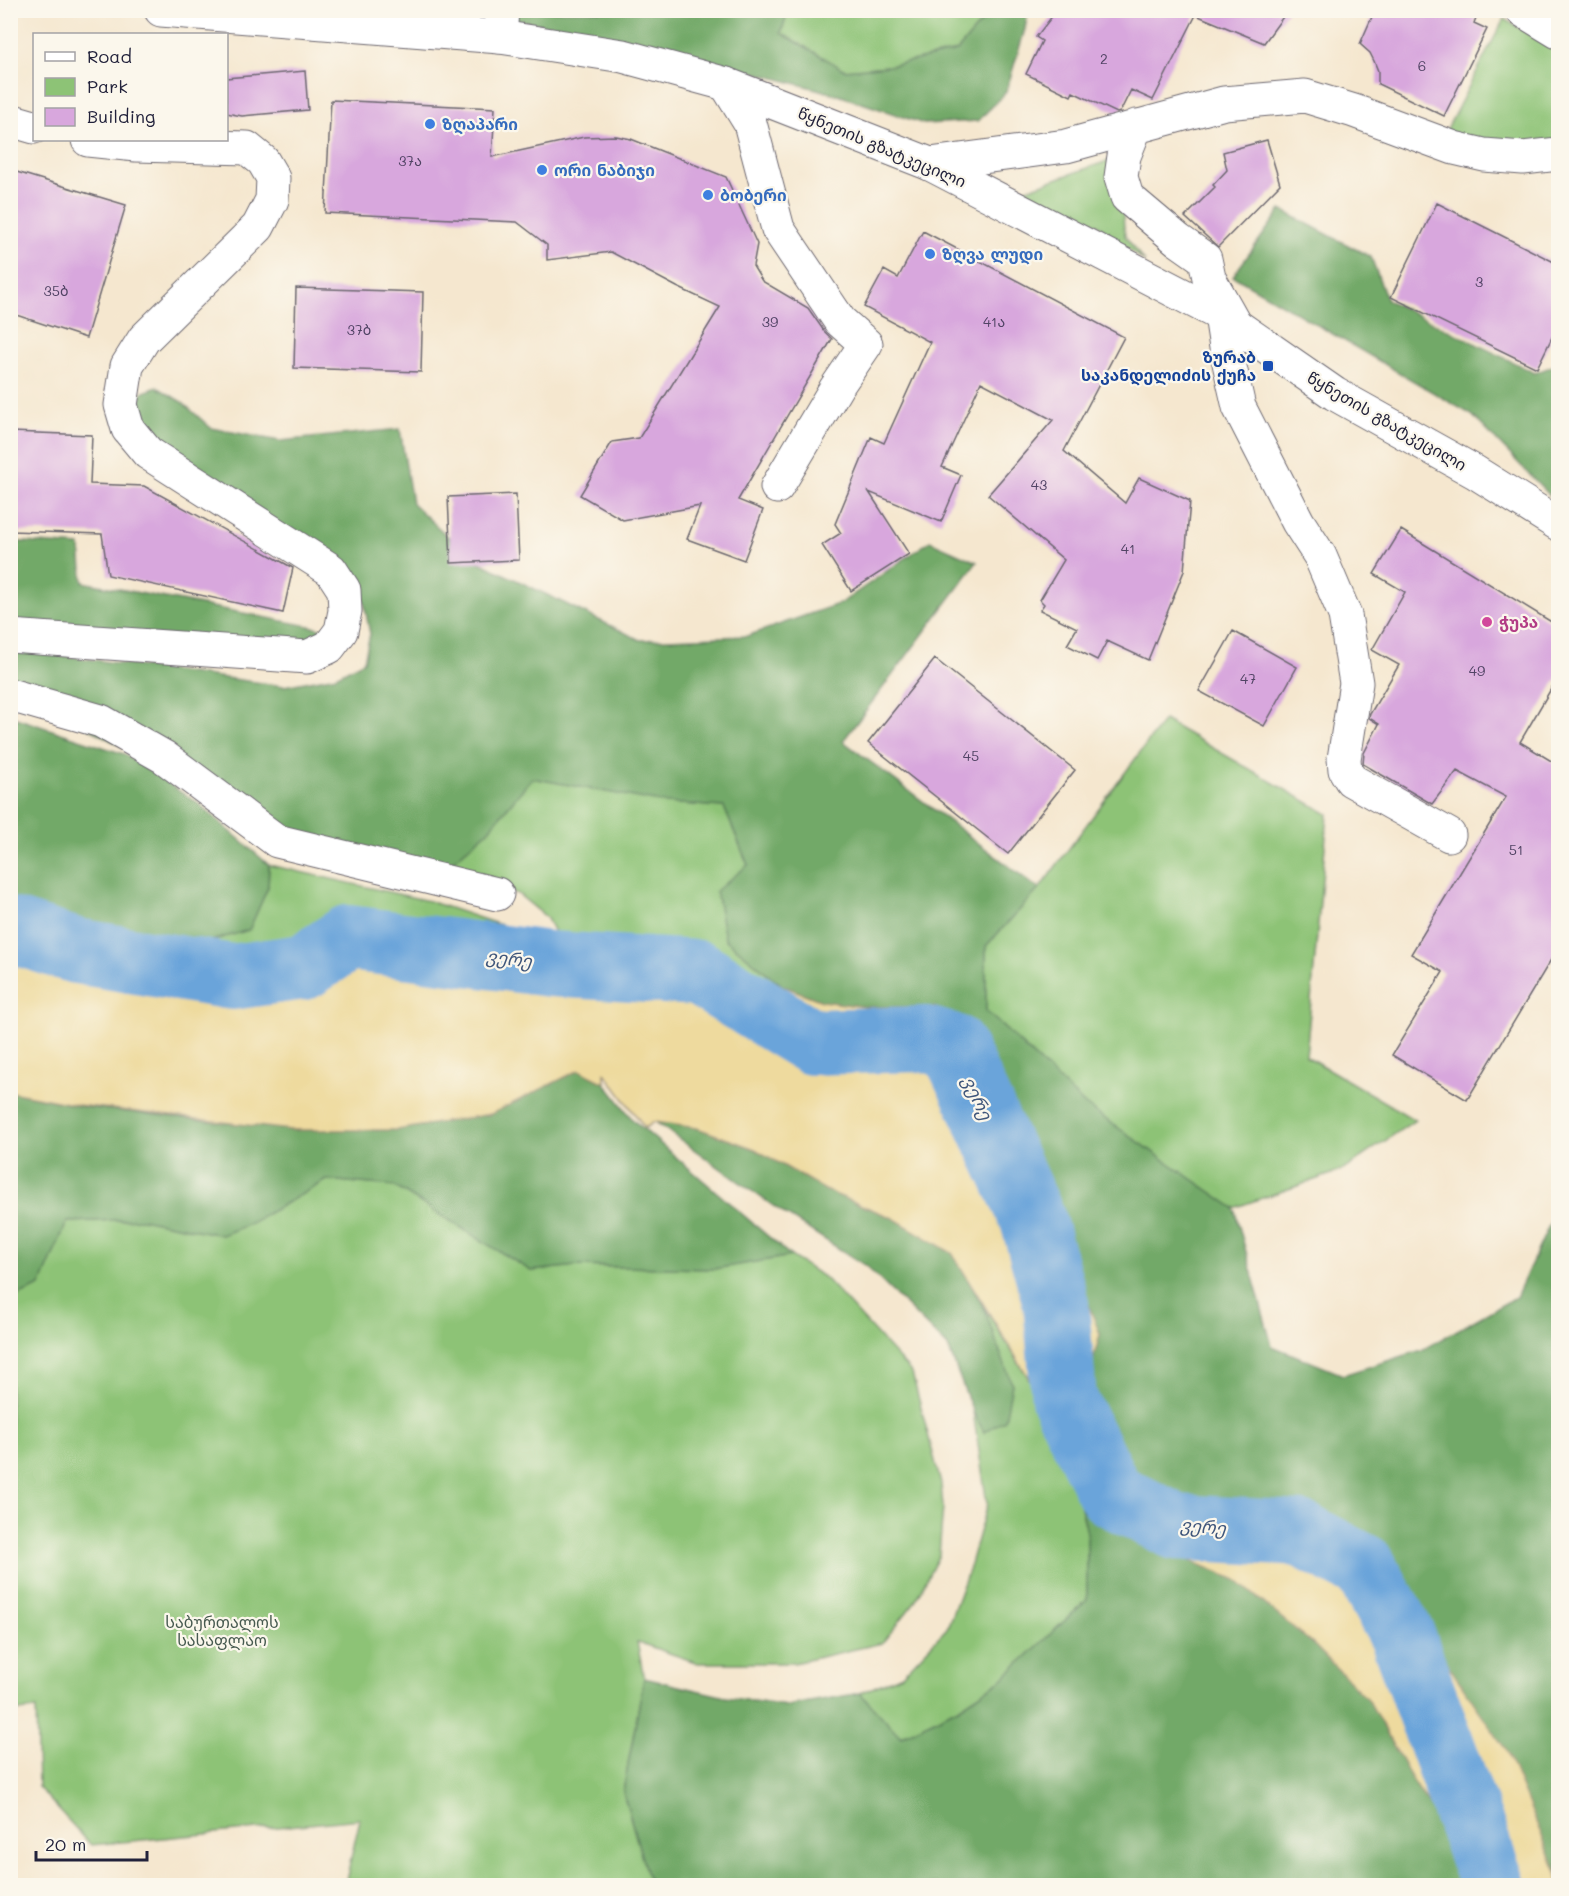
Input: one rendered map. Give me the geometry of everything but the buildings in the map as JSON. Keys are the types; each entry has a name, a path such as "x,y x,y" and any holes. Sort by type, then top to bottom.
{"street":[{"name":"წყნეთის გზატკეცილი","path":"161,10 501,24 726,84 930,164 1228,320 1335,394 1475,472 1558,524"},
{"path":"1522,10 1558,32"},
{"path":"726,84 750,123 778,229 840,321 866,344 836,388 777,488"},
{"path":"930,164 1066,146 1224,104 1275,97 1305,96 1354,111 1454,148 1484,155 1523,158 1558,154"},
{"path":"10,120 33,127"},
{"path":"1136,126 1124,156 1121,177 1127,197 1178,240 1205,259 1209,278 1228,320 1227,354 1239,407 1298,522 1320,556 1345,615 1356,683 1344,759 1345,770 1351,780 1449,835"},
{"path":"10,636 307,657 329,647 341,631 345,611 344,590 332,570 148,453 128,429 121,405 127,366 144,339 258,227 272,200 273,177 263,161 247,148 136,145 98,141"},
{"path":"10,695 101,721 164,757 277,841 497,894"}],"green space":[{"path":"450,11 788,11 781,33 845,70 889,66 957,51 991,11 1028,11 1025,29 1006,92 978,121 924,124 835,94 647,44 479,13"},
{"path":"788,11 991,11 957,51 889,66 844,70 781,33"},
{"path":"1504,19 1558,50 1558,142 1439,144"},
{"path":"1134,152 1122,207 1125,236 1145,262 1098,225 1050,202 1018,192"},
{"path":"1281,210 1371,257 1387,300 1535,373 1558,364 1558,504 1472,415 1233,276"},
{"path":"157,387 182,402 211,428 280,441 400,429 412,503 471,558 640,640 747,636 841,603 930,541 977,562 843,741 1039,889 986,946 986,1011 1085,1105 1234,1208 1272,1346 1343,1375 1422,1350 1516,1297 1558,1206 1558,1885 1557,1872 1236,1521 1176,1512 1122,1472 1087,1383 1100,1334 1027,1150 979,1038 866,1007 822,1001 783,986 725,939 716,891 748,865 724,807 666,803 532,778 487,832 442,870 277,831 11,686 10,653 22,650 284,686 336,676 364,661 370,634 363,597 343,573 151,441 139,407 141,393"},
{"path":"10,541 80,546 83,582 320,628 320,642 11,631"},
{"path":"10,716 124,754 199,804 269,865 268,887 249,930 160,956 100,940 11,903"},
{"path":"1164,720 1328,814 1306,1056 1415,1120 1343,1170 1234,1208 1085,1105 986,1011 986,946 1039,889"},
{"path":"532,778 666,803 724,807 748,865 725,939 783,986 706,956 629,948 561,945 546,917 518,894 442,870 487,832"},
{"path":"269,865 429,901 519,931 524,946 338,923 307,941 261,958 160,956 249,930 268,887"},
{"path":"579,1070 605,1083 633,1120 791,1256 714,1269 576,1266 531,1271 394,1186 327,1180 249,1224 222,1235 142,1219 67,1222 40,1286 11,1299 10,1092 84,1107 291,1130 397,1130 491,1114"},
{"path":"654,1121 697,1128 755,1149 827,1191 893,1218 952,1253 982,1304 1012,1384 1005,1420 984,1432 973,1412 948,1347 866,1266 783,1213"},
{"name":"საბურთალოს სასაფლაო","path":"327,1180 394,1186 531,1271 576,1266 714,1269 791,1256 825,1278 912,1373 941,1484 943,1507 939,1555 914,1603 882,1643 794,1663 698,1663 637,1642 644,1678 623,1792 650,1885 345,1885 360,1819 91,1845 38,1787 36,1709 11,1712 10,1299 40,1286 67,1222 142,1219 222,1235 249,1224"},
{"path":"982,1304 1048,1409 1071,1465 1087,1533 1087,1600 1000,1681 960,1707 900,1737 860,1693 902,1675 947,1628 968,1571 987,1504 973,1412 984,1432 1012,1385"},
{"path":"1076,1483 1140,1539 1236,1580 1313,1644 1369,1701 1413,1781 1456,1846 1474,1885 650,1885 623,1792 644,1678 726,1697 787,1706 860,1693 901,1737 960,1707 1000,1681 1087,1600 1087,1533"}],"sand":[{"path":"11,903 100,940 160,956 261,958 307,941 338,923 524,946 542,944 629,948 706,956 822,1001 866,1007 935,1007 979,1038 1027,1150 1100,1334 1087,1383 1122,1472 1176,1512 1309,1530 1372,1553 1506,1750 1557,1872 1558,1885 1474,1885 1456,1846 1413,1781 1369,1701 1313,1644 1236,1580 1140,1539 1076,1483 1048,1409 952,1253 893,1218 827,1191 755,1149 697,1128 654,1122 645,1128 605,1073 605,1083 579,1070 491,1114 397,1130 291,1130 78,1105 11,1092"}],"waterway":[{"name":"ვერე","path":"10,930 76,951 232,977 304,967 348,938 550,964 698,973 812,1042 926,1039 953,1047 1032,1217 1056,1304 1064,1399 1111,1494 1176,1527 1301,1534 1364,1567 1402,1635 1493,1886"}],"place":[{"name":"ზღაპარი","path":"430,124"},
{"name":"ორი ნაბიჯი","path":"542,170"},
{"name":"ბობერი","path":"708,195"},
{"name":"ზღვა ლუდი","path":"930,254"},
{"name":"ზურაბ საკანდელიძის ქუჩა","path":"1268,366"},
{"name":"ჭუპა","path":"1487,622"}]}
